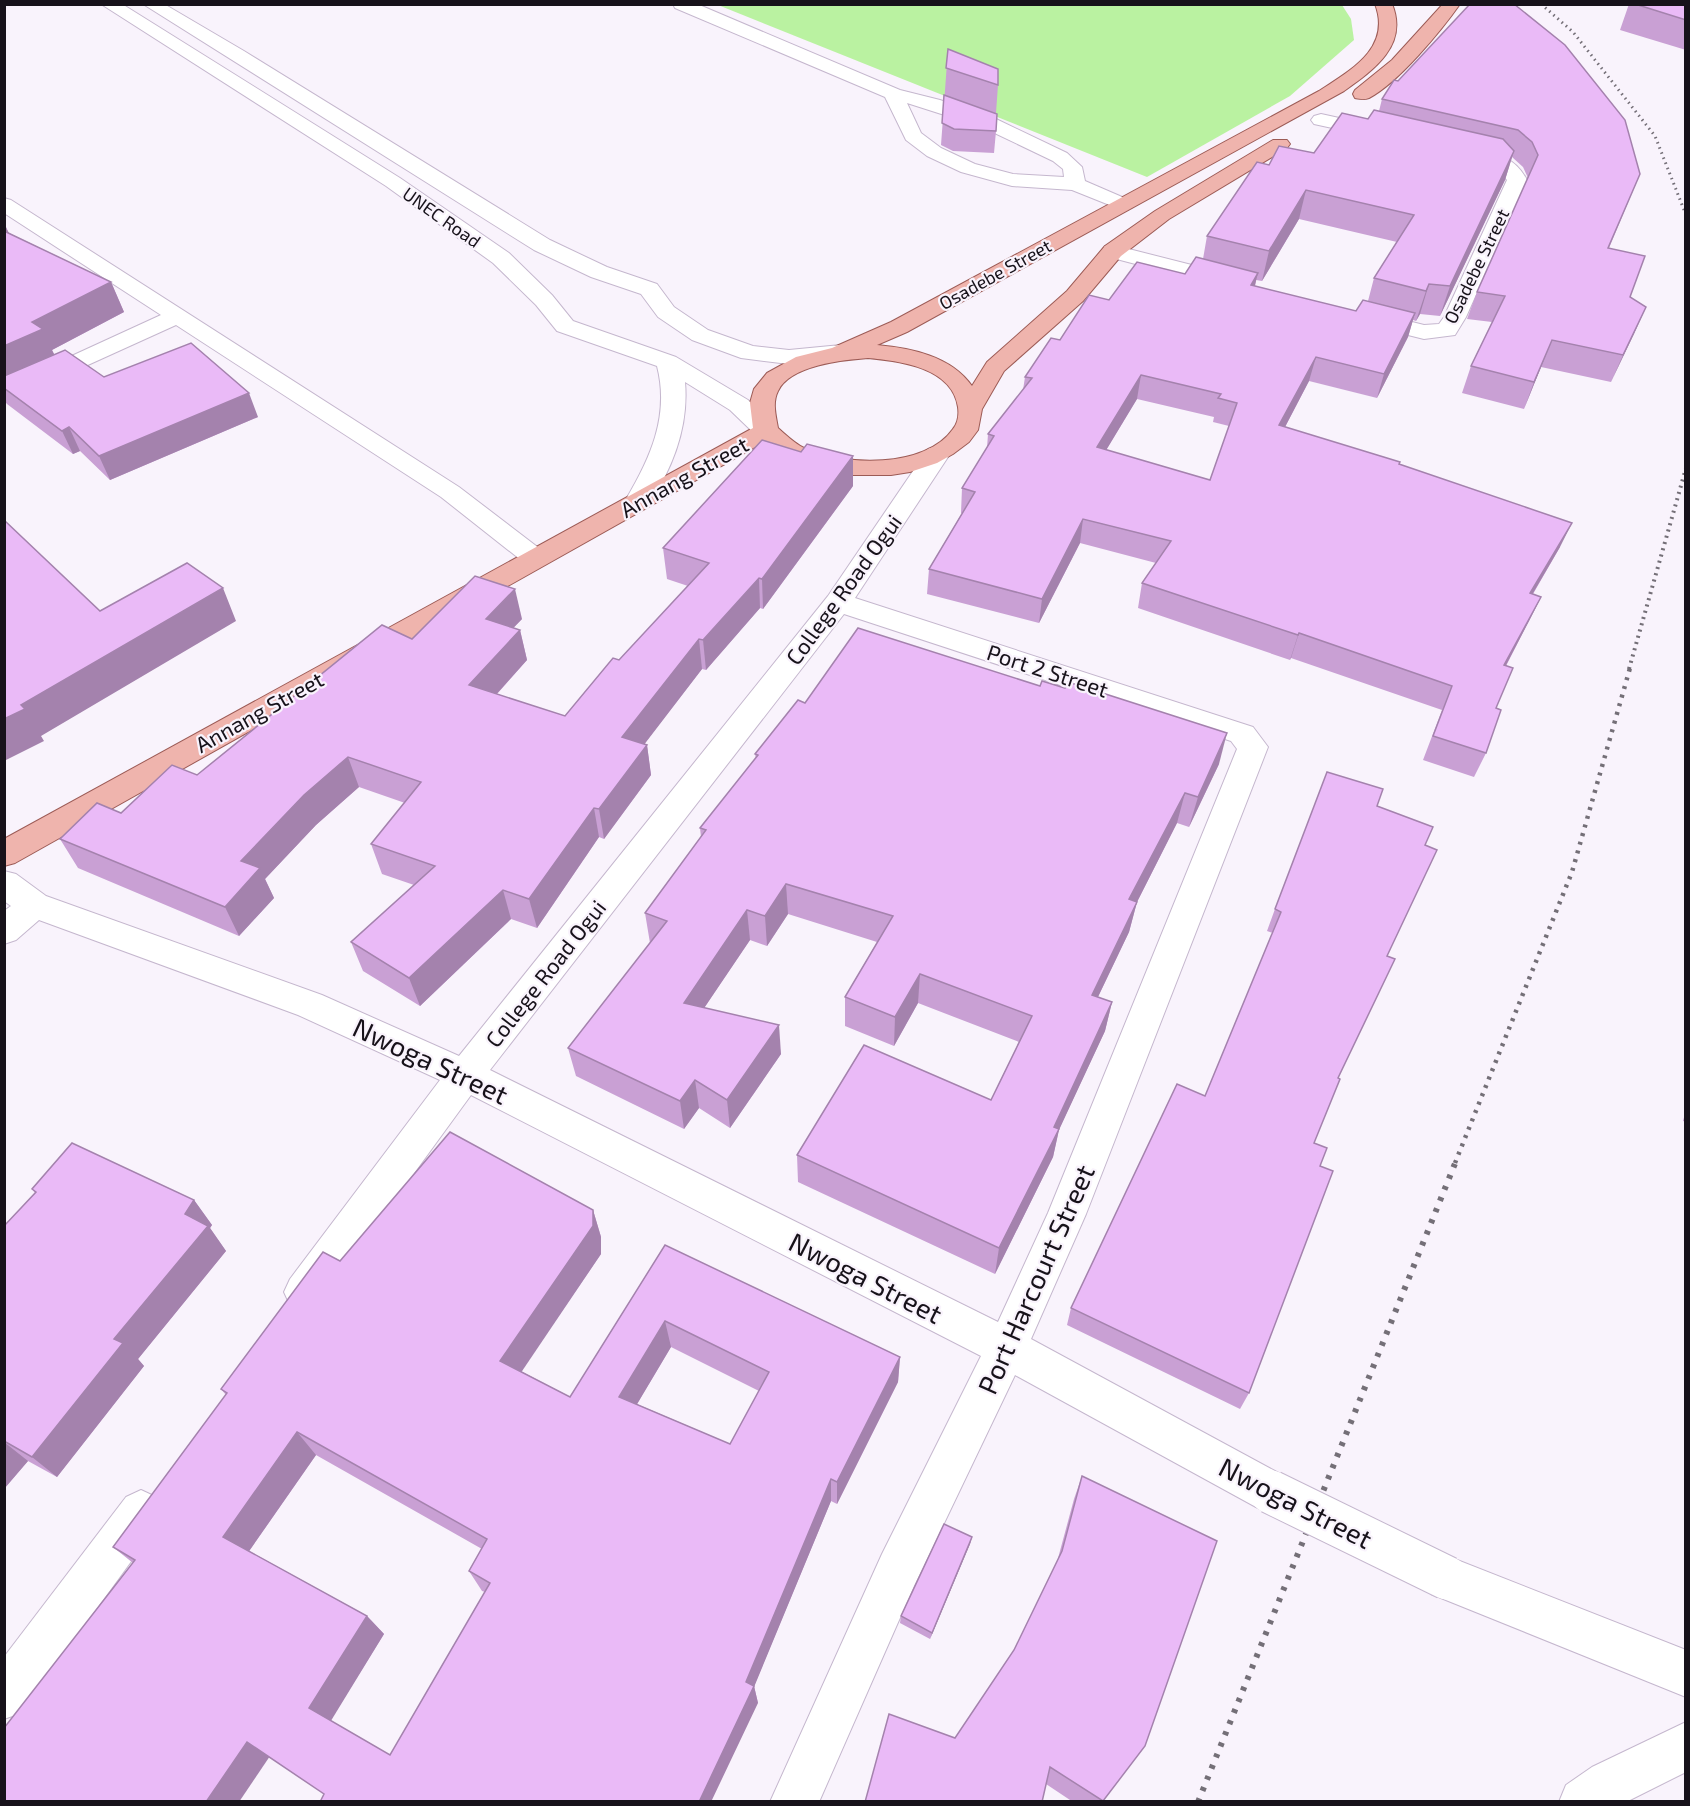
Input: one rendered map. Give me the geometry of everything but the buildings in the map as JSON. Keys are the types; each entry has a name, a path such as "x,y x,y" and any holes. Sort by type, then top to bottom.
{"main road":[{"path":"971,408 964,390 949,374 927,362 898,354 868,351 841,352 812,359 788,370 771,385 762,402 766,431 793,452 819,462 850,468 882,469 913,463 937,454 955,441 967,427 971,408 995,367 1075,296 1113,250 1162,214 1321,120 1381,81 1434,27 1452,4"},
{"path":"1396,16 1434,27"},
{"name":"Osadebe Street","path":"841,352 899,327 1315,101 1350,79 1377,54 1396,16"},
{"name":"Annang Street","path":"4,854 766,431"}],"street":[{"name":"UNEC Road","path":"109,4 393,182 501,258 544,300 566,326 668,362 739,405 766,431"},
{"name":"UNEC Road","path":"152,4 542,245 599,272 649,289 666,312 700,335 749,353 789,357 841,352"},
{"path":"681,4 893,94 933,104 989,123 1060,157 1072,167 1076,184"},
{"path":"205,64 238,56"},
{"path":"893,94 913,136 934,152 968,168 1012,180 1076,184 1122,204"},
{"path":"1321,120 1393,136"},
{"name":"Osadebe Street","path":"1343,311 1424,332 1447,330 1517,180 1514,172 1502,161 1450,148"},
{"path":"4,204 450,492 535,558"},
{"path":"1113,250 1251,287"},
{"path":"4,396 140,336 179,315"},
{"path":"638,501 665,451 672,427 675,405 674,377 668,362"},
{"name":"College Road Ogui","path":"281,1323 465,1075 838,602 937,454"},
{"name":"Port 2 Street","path":"838,602 1242,734 1253,747"},
{"name":"Port Harcourt Street","path":"794,1802 898,1570 1007,1348 1067,1214 1253,747"},
{"name":"Nwoga Street","path":"4,883 34,905 310,1005 465,1075 1007,1348 1271,1492 1447,1578 1686,1674"},
{"path":"4,931 34,905"},
{"path":"4,1696 160,1486"},
{"path":"1583,1802 1608,1784 1686,1746"}],"green space":[{"path":"718,5 1342,5 1351,19 1354,40 1290,96 1147,177"}],"railway":[{"path":"1541,4 1573,32 1655,136 1686,215"},
{"path":"1629,669 1686,468"},
{"path":"1455,1163 1572,872 1630,668"},
{"path":"1198,1802 1456,1161"}]}
